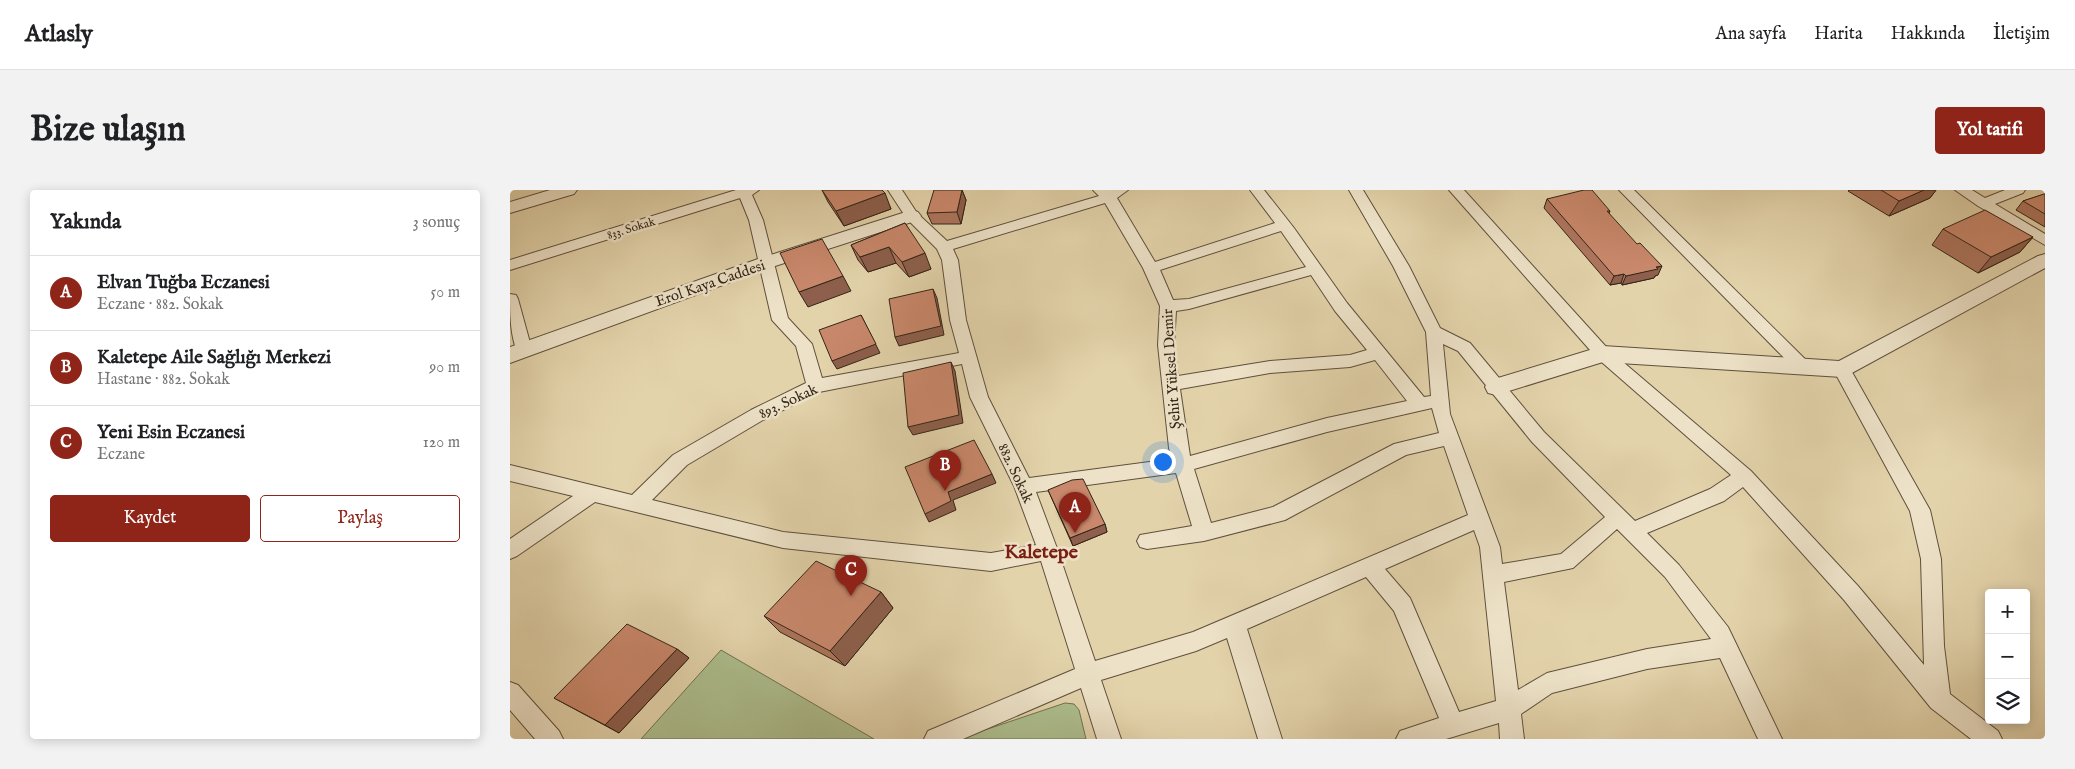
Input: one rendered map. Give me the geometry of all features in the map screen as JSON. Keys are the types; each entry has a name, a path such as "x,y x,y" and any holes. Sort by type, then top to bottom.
{"street":[{"path":"510,208 568,190"},
{"path":"895,190 912,216"},
{"path":"1257,190 1284,225 1341,308 1420,404"},
{"path":"1356,190 1401,266 1434,332 1441,414 1490,547 1512,739"},
{"path":"1456,190 1602,354 1744,476 1851,593 1938,700 1990,739"},
{"path":"1626,190 1802,366"},
{"path":"1962,190 2045,240"},
{"path":"1983,203 2018,190"},
{"path":"746,191 756,220 780,320 804,344 815,386"},
{"name":"833. Sokak","path":"510,265 746,191"},
{"path":"944,248 1110,192"},
{"name":"Şehit Yüksel Demir","path":"1110,192 1151,268 1168,306 1166,345 1178,448 1204,533"},
{"name":"882. Sokak","path":"912,216 944,248 950,260 958,320 979,397 1024,486 1048,551 1088,674 1095,702 1109,739"},
{"name":"Erol Kaya Caddesi","path":"517,352 766,263 912,216"},
{"path":"1151,268 1284,225"},
{"path":"1496,387 1602,354 1842,369 2045,260"},
{"path":"1168,306 1189,304 1315,269"},
{"path":"510,299 517,352"},
{"path":"1434,332 1464,347 1538,437 1672,572 1720,634 1770,739"},
{"path":"1171,384 1270,367 1350,361 1378,353"},
{"name":"893. Sokak","path":"636,504 680,460 757,415 815,386 968,357"},
{"path":"1842,369 1920,510 1931,559 1933,646 1938,700"},
{"path":"1024,486 1183,465 1327,425 1440,400"},
{"path":"1147,542 1204,533 1278,514 1401,449 1450,438"},
{"path":"510,472 783,540 991,562 1048,551"},
{"path":"1493,575 1566,562 1625,524 1717,495 1744,476"},
{"path":"510,550 592,493"},
{"path":"936,739 1088,674 1196,641 1479,519"},
{"path":"1369,566 1402,605 1453,725"},
{"path":"1234,624 1270,739"},
{"path":"1408,739 1508,709 1547,684 1647,659 1726,648"},
{"path":"514,704 551,739"}],"green space":[{"path":"721,650 874,739 641,739"},
{"path":"1065,703 1074,704 1079,710 1086,739 958,739"}],"building":[{"path":"822,190 882,190 885,193 836,211"},
{"path":"934,190 962,190 957,212 927,213"},
{"path":"1584,190 1592,190 1610,211 1607,211 1637,244 1640,243 1662,266 1656,267 1658,269 1626,276 1624,274 1614,276 1547,199"},
{"path":"1881,190 1924,190 1899,201"},
{"path":"2045,194 2045,214 2023,201"},
{"path":"1985,210 2033,237 1991,257 1943,229"},
{"path":"905,223 925,253 902,262 889,247 860,257 851,245"},
{"path":"822,239 843,276 799,292 780,253"},
{"path":"933,289 941,326 895,337 889,299"},
{"path":"861,315 876,344 832,361 819,330"},
{"path":"951,362 959,415 908,427 903,373"},
{"path":"974,440 992,474 948,492 951,501 925,514 905,467"},
{"path":"1083,479 1105,524 1070,538 1048,490 1072,480"},
{"path":"816,561 881,592 830,651 764,616"},
{"path":"627,624 677,649 605,725 554,698"}],"place":[{"name":"Kaletepe Aile Sağlığı Merkezi","path":"945,491"},
{"name":"Elvan Tuğba Eczanesi","path":"1075,533"},
{"name":"Yeni Esin Eczanesi","path":"851,596"}],"district":[{"name":"Kaletepe","path":"1041,551"}]}
